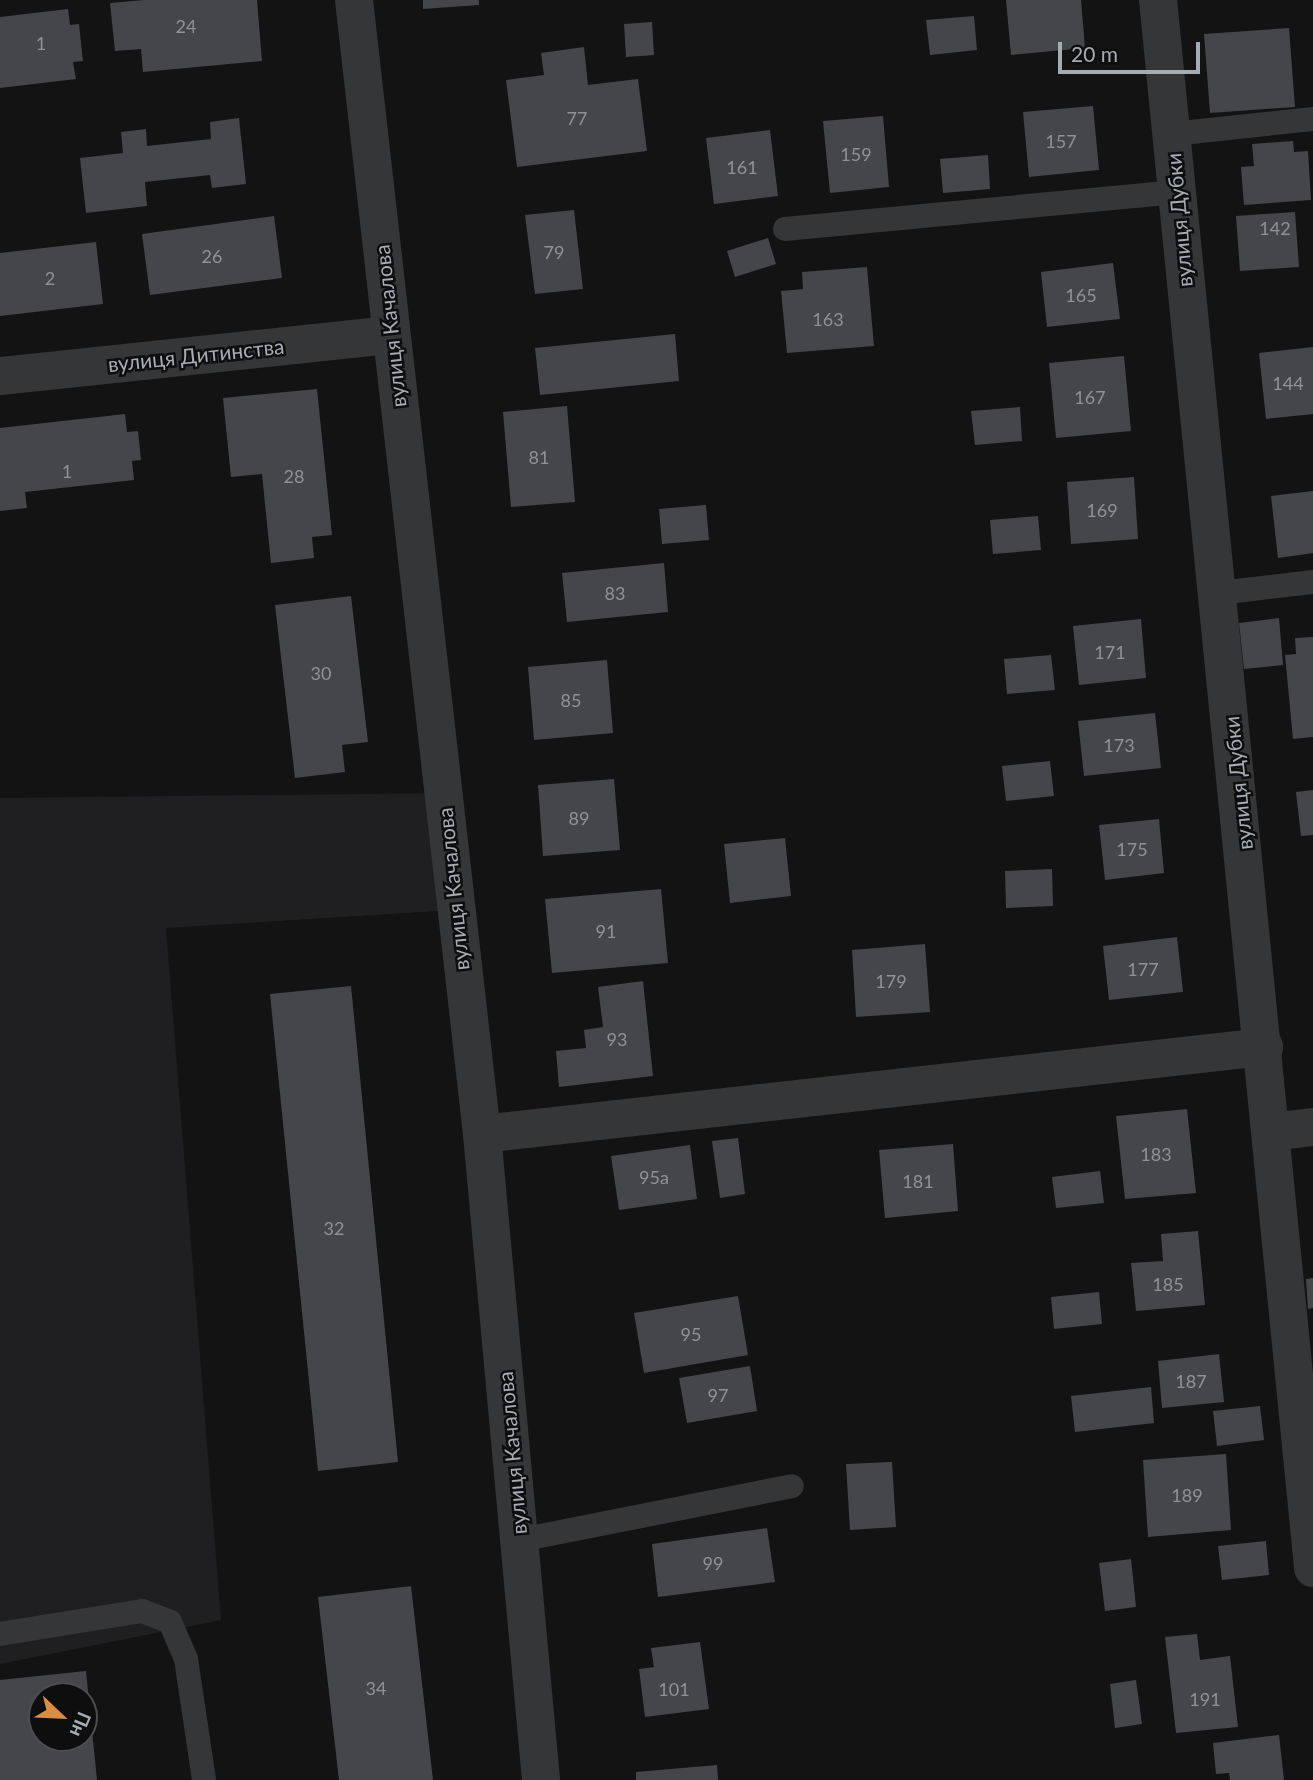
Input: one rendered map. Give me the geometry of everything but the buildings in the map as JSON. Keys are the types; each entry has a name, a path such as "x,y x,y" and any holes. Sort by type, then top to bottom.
{"street":[{"name":"вулиця Качалова","path":"354,0 482,1134 541,1780"},
{"name":"вулиця Дубки","path":"1158,0 1172,134 1174,192 1219,593 1313,1567"},
{"name":"вулиця Дитинства","path":"0,376 391,335"},
{"path":"482,1134 1264,1047"},
{"path":"1272,1132 1313,1127"}],"lane":[{"path":"1172,134 1313,119"},
{"path":"785,229 1174,192"},
{"path":"1219,593 1313,582"},
{"path":"520,1540 792,1486"},
{"path":"0,1634 142,1611 170,1622 186,1658 204,1780"}],"shaded area":[{"path":"443,793 454,910 166,928 221,1620 0,1664 0,798"}]}
